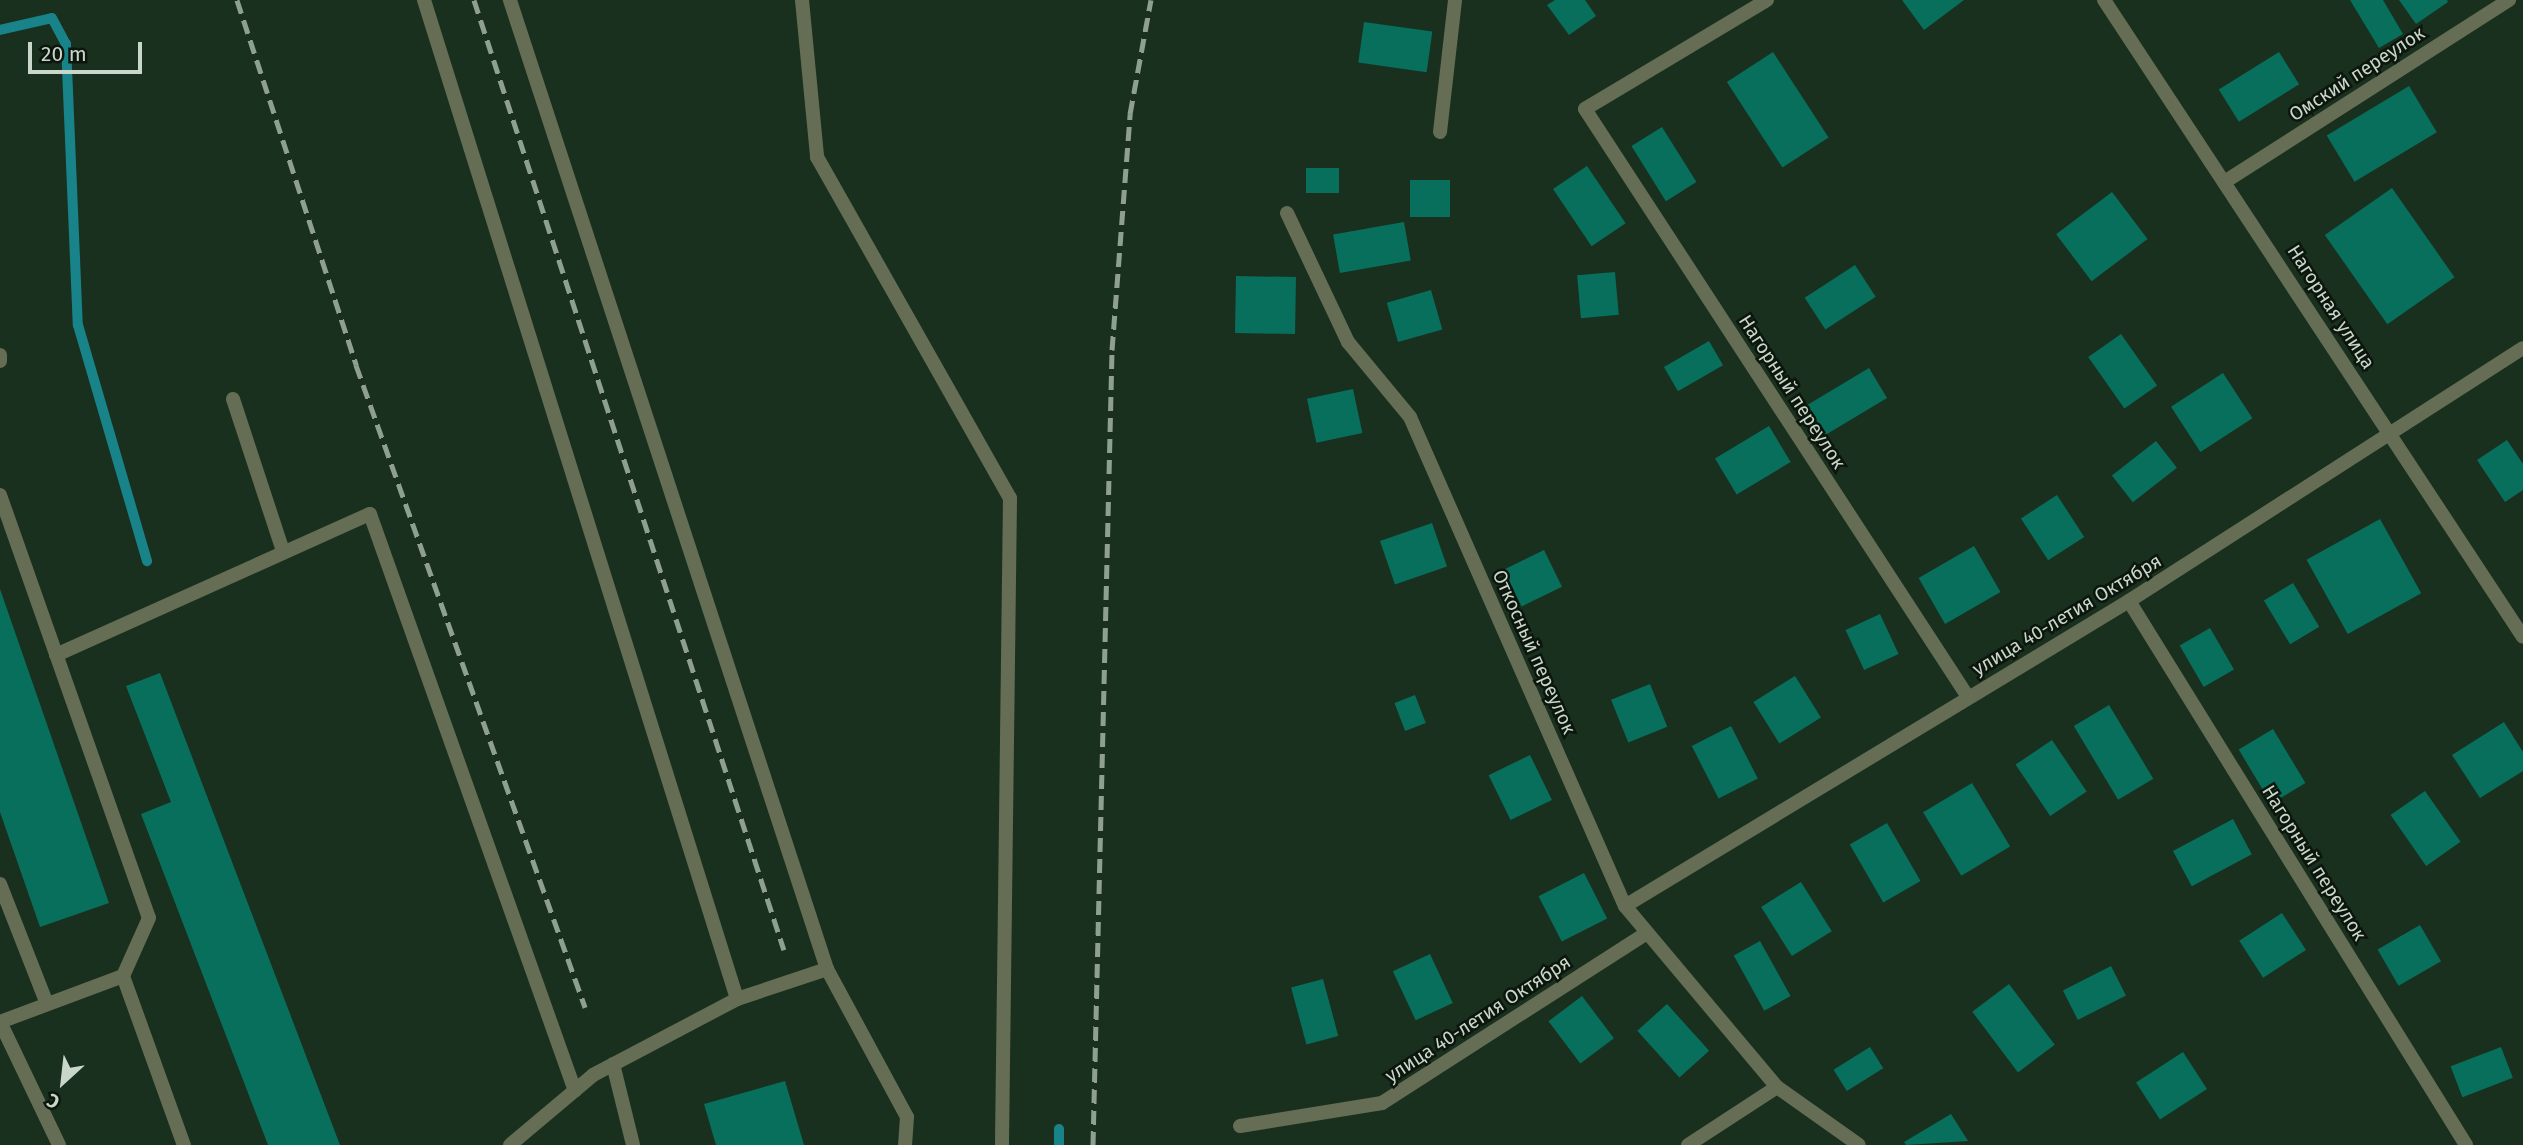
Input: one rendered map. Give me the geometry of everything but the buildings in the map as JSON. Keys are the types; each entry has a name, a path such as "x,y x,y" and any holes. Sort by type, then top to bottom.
{"street":[{"path":"424,0 737,999"},
{"path":"510,0 827,969 907,1117 905,1145"},
{"path":"802,0 817,157 1010,498 1002,1145"},
{"path":"1440,132 1455,0"},
{"name":"Нагорный переулок","path":"1767,0 1585,109 1968,697"},
{"name":"Нагорная улица","path":"2104,0 2226,181 2523,637"},
{"name":"Омский переулок","path":"2226,181 2509,0"},
{"name":"Откосный переулок","path":"1287,213 1348,342 1410,417 1625,906 1644,935 1777,1087 1860,1145"},
{"name":"улица 40-летия Октября","path":"1625,906 2129,601 2523,348"},
{"path":"0,355 0,361"},
{"path":"233,399 282,548"},
{"path":"0,495 149,918 123,976 184,1145"},
{"path":"56,655 282,548 370,514 575,1091"},
{"name":"Нагорный переулок","path":"2129,601 2466,1145"},
{"path":"0,884 47,1004"},
{"name":"улица 40-летия Октября","path":"1240,1126 1382,1103 1644,935"},
{"path":"510,1145 575,1091 613,1064 737,999 827,969"},
{"path":"59,1145 0,1022 123,976"},
{"path":"613,1064 633,1145"},
{"path":"1688,1145 1777,1087"}],"waterway":[{"path":"0,30 52,18 66,44 78,325 147,561"},
{"path":"1059,1129 1059,1145"}],"railway":[{"path":"237,0 356,365 585,1007"},
{"path":"474,0 784,950"},
{"path":"1093,1145 1112,350 1130,114 1151,0"}]}
